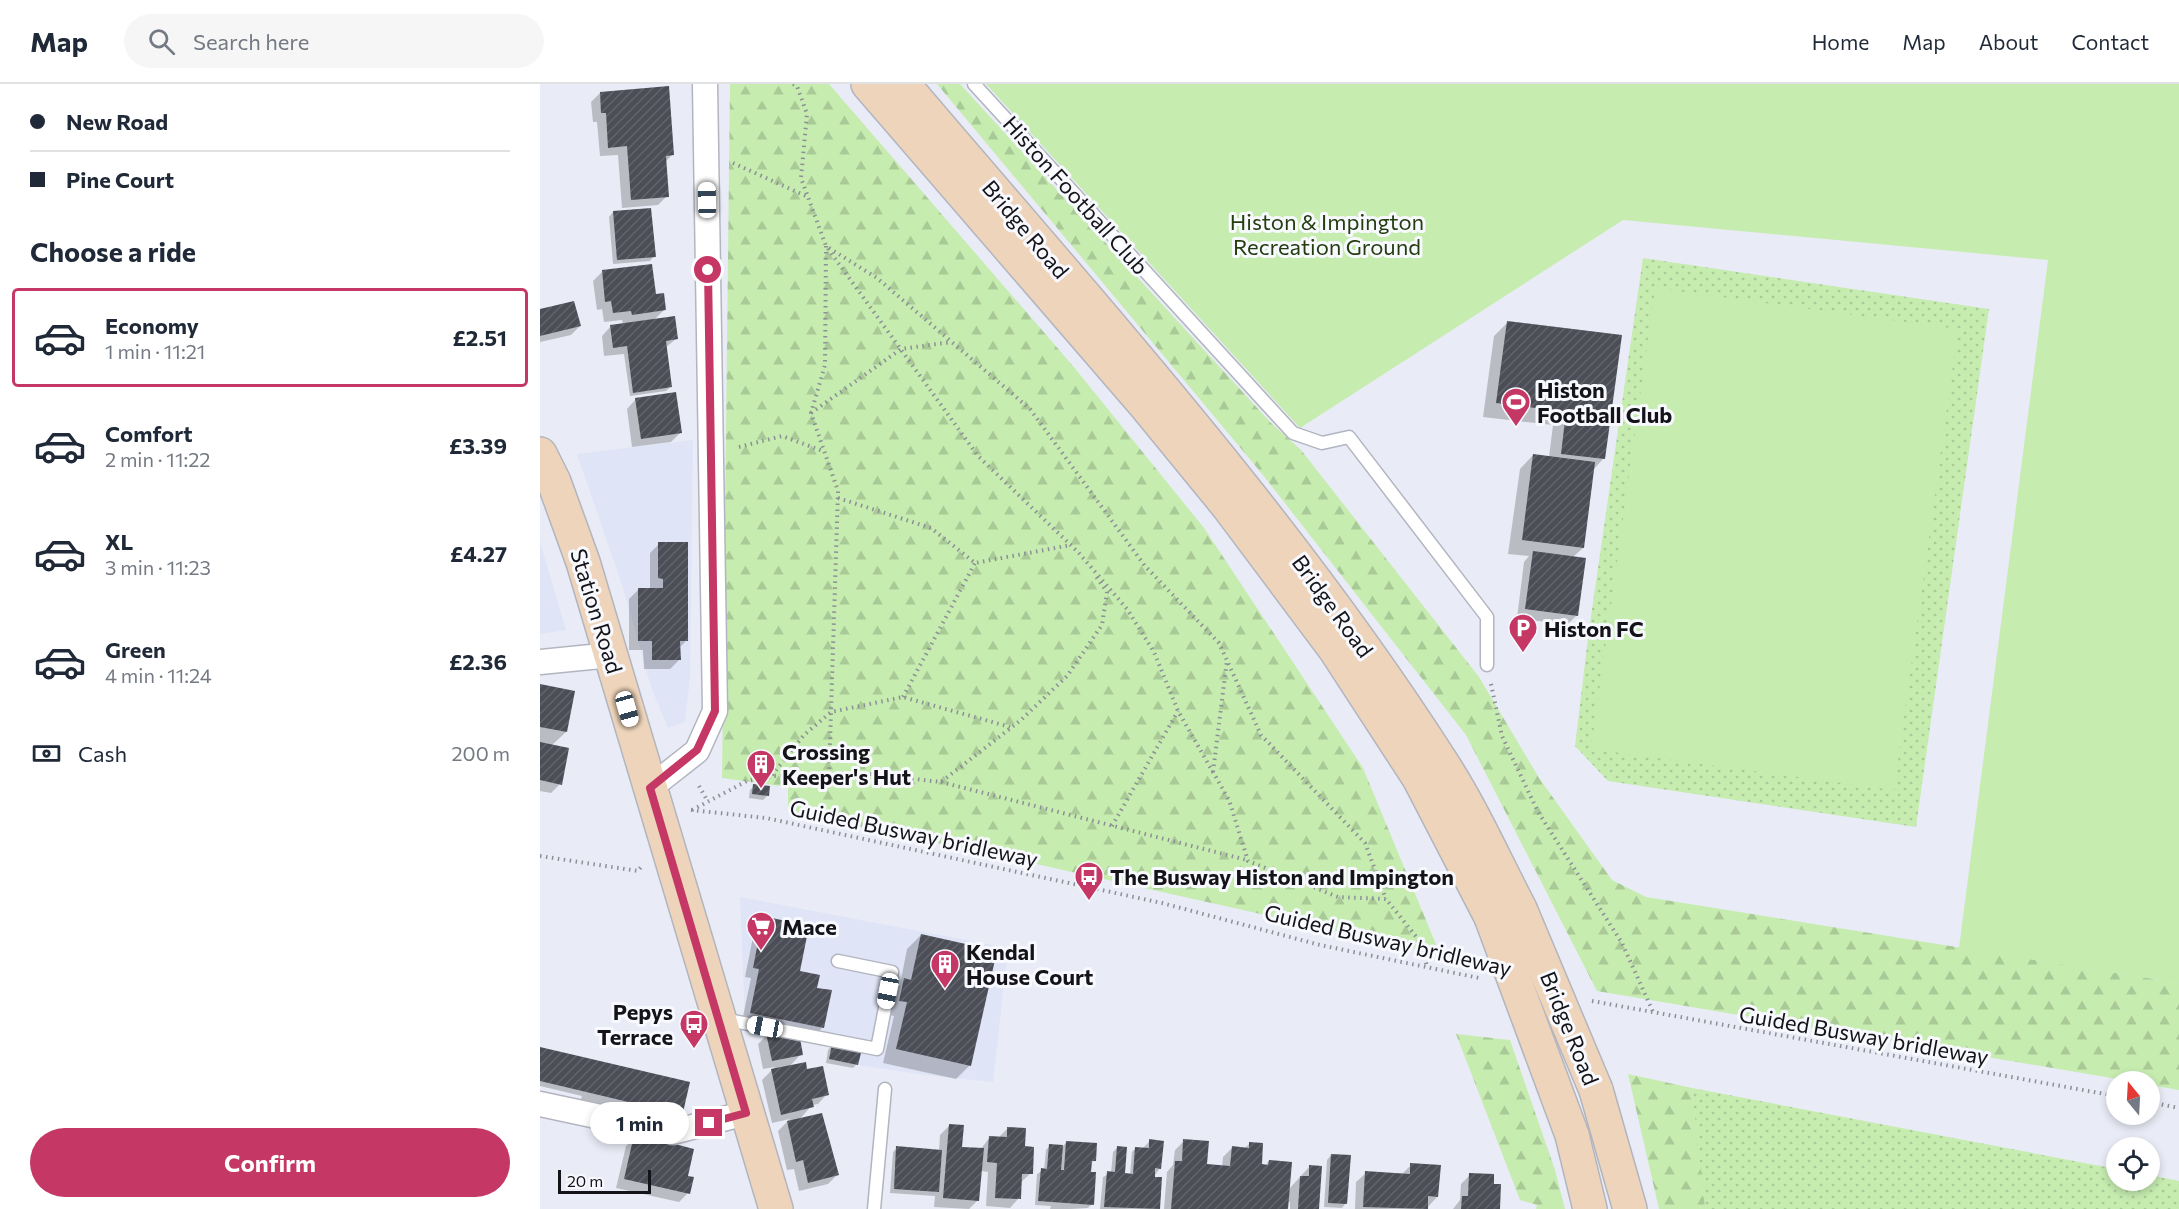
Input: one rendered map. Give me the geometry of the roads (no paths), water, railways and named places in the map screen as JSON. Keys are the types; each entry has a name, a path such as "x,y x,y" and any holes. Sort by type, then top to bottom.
{"main road":[{"name":"Bridge Road","path":"867,84 1147,407 1228,506 1335,649 1506,913 1572,1135 1590,1209"},
{"name":"Bridge Road","path":"903,84 1245,489 1355,634 1444,765 1506,913 1596,1090 1630,1209"},
{"name":"Station Road","path":"540,454 556,487 611,655 664,841 776,1209"}],"street":[{"path":"650,788 697,750 715,711 705,84"},
{"path":"540,662 611,655"},
{"path":"540,1104 643,1126"},
{"path":"674,1132 746,1113"}],"lane":[{"name":"Histon Football Club","path":"974,84 1293,433 1323,443 1349,437 1487,617 1487,665"},
{"path":"718,1018 877,1049 892,972 838,961"},
{"path":"874,1209 885,1089"}],"place":[{"name":"Histon Football Club","path":"1516,428"},
{"name":"Histon FC","path":"1523,654"},
{"name":"Crossing Keeper's Hut","path":"761,790"},
{"name":"The Busway Histon and Impington","path":"1089,902"},
{"name":"Mace","path":"761,952"},
{"name":"Kendal House Court","path":"945,990"},
{"name":"Pepys Terrace","path":"694,1050"}],"park label":[{"name":"Histon & Impington Recreation Ground","path":"1327,234"}]}
